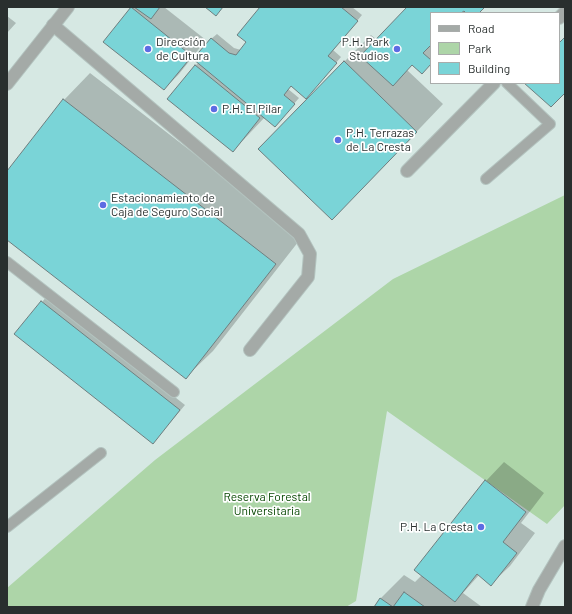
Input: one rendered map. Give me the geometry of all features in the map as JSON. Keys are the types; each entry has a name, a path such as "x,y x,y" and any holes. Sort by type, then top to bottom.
{"street":[{"path":"7,84 68,7"},
{"path":"53,25 299,234 310,254 308,277 250,350"},
{"path":"407,171 493,84"},
{"path":"532,607 539,590 565,546"}],"lane":[{"path":"486,179 550,124 508,84"},
{"path":"7,262 174,392"},
{"path":"7,527 101,453"}],"green space":[{"name":"Reserva Forestal Universitaria","path":"565,195 565,505 547,524 387,411 356,601 346,607 7,607 7,588 155,460 393,279"}],"building":[{"name":"Dirección de Cultura","path":"131,7 192,56 164,90 103,42"},
{"path":"134,7 160,7 151,19"},
{"path":"205,7 223,7 216,16"},
{"path":"260,7 341,7 358,21 328,56 337,63 306,99 291,86 284,95 295,104 275,127 193,59 211,38 229,53 236,55 246,42 237,35"},
{"name":"P.H. Park Studios","path":"407,7 485,7 480,12 430,12 430,46 423,53 430,59 430,65 422,74 412,65 393,86 360,56"},
{"path":"565,37 565,93 551,107 525,84 560,84 560,42"},
{"name":"P.H. Terrazas de La Cresta","path":"344,61 417,132 332,220 258,149"},
{"name":"P.H. El Pilar","path":"195,65 260,118 233,152 167,99"},
{"name":"Estacionamiento de Caja de Seguro Social","path":"63,99 276,264 186,379 7,240 7,171"},
{"path":"41,301 180,410 153,444 14,334"},
{"name":"P.H. La Cresta","path":"485,480 526,512 503,542 517,553 491,586 477,574 455,602 414,570"},
{"path":"404,592 425,607 393,607"},
{"path":"380,598 393,607 374,607"}],"place":[{"name":"Dirección de Cultura","path":"148,49"},
{"name":"P.H. Park Studios","path":"397,49"},
{"name":"P.H. El Pilar","path":"214,109"},
{"name":"P.H. Terrazas de La Cresta","path":"338,140"},
{"name":"Estacionamiento de Caja de Seguro Social","path":"103,205"},
{"name":"P.H. La Cresta","path":"481,527"}]}
